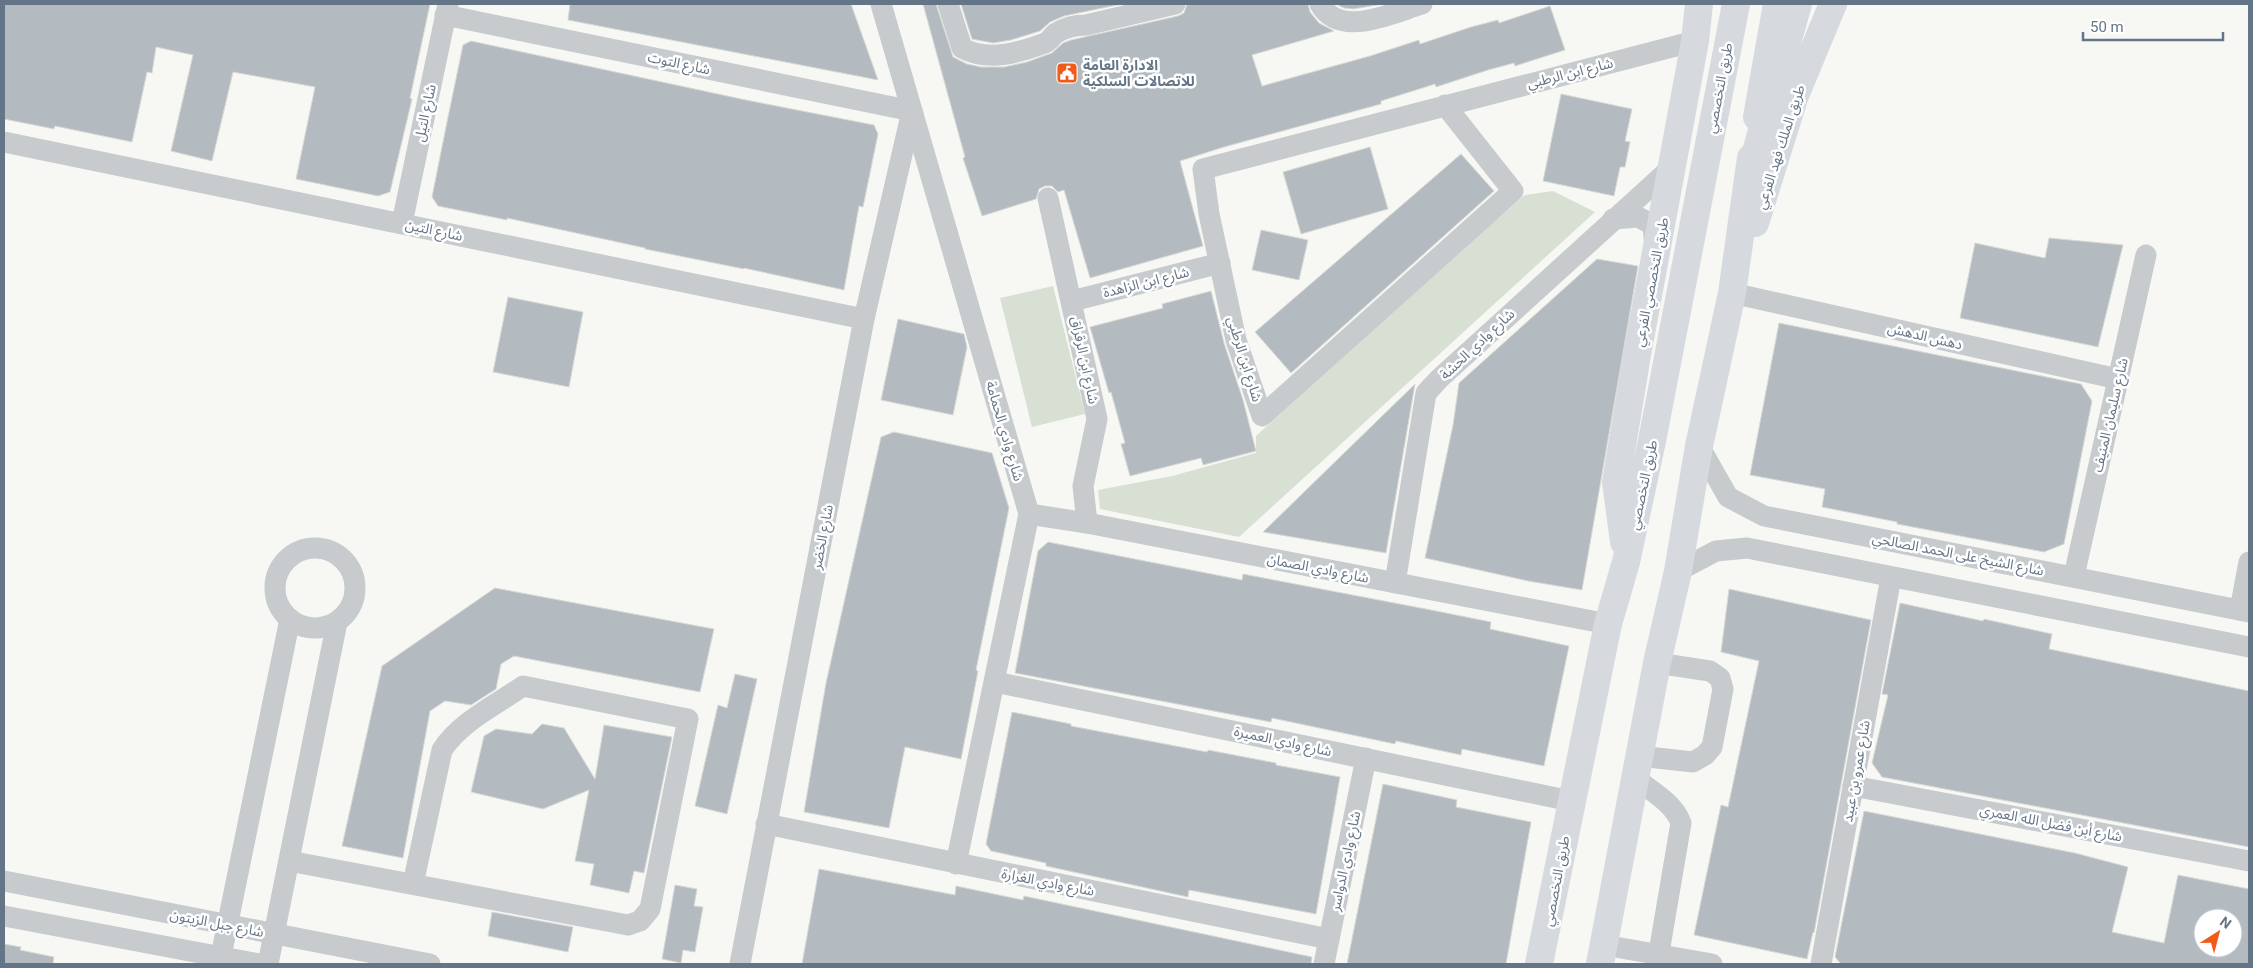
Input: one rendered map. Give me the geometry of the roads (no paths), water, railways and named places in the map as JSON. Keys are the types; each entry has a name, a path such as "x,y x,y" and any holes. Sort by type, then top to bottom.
{"main road":[{"name":"طريق التخصصي الفرعي","path":"1626,562 1616,482 1695,41 1699,4"},
{"name":"طريق التخصصي","path":"1539,964 1608,624 1626,562 1652,441 1736,4"},
{"path":"1602,955 1657,663 1678,571 1699,446 1732,293 1761,86 1777,4"},
{"path":"1748,180 1798,4"},
{"name":"طريق الملك فهد الفرعي","path":"1732,293 1794,98 1833,4"}],"street":[{"name":"شارع وادي الحمامة","path":"881,4 1029,514 956,864"},
{"path":"948,4 962,48 974,55 995,57 1047,42 1056,33 1103,12 1176,4"},
{"path":"1320,4 1325,13 1358,23 1422,4"},
{"name":"شارع التوت","path":"447,9 912,111"},
{"name":"شارع التيل","path":"402,223 447,9"},
{"name":"شارع ابن الرطبي","path":"1445,105 1513,191 1262,416 1236,340 1209,214 1203,169 1445,105 1695,41"},
{"name":"شارع الخضر","path":"740,964 864,319 912,111"},
{"name":"شارع التين","path":"4,142 864,319"},
{"name":"شارع وادي الحشة","path":"1395,583 1426,393 1438,379 1672,167"},
{"name":"شارع ابن الرقراق","path":"1048,198 1097,419 1083,486 1087,522"},
{"path":"1613,219 1638,217 1653,225 1656,255"},
{"name":"شارع سليمان المنيف","path":"2074,576 2146,255"},
{"name":"شارع ابن الزاهدة","path":"1072,301 1220,263"},
{"name":"دهش الدهش","path":"1732,293 2118,379"},
{"name":"شارع الشيخ على الحمد الصالحي","path":"1699,446 1728,497 1764,516 2244,611"},
{"name":"شارع وادي الصمان","path":"1029,514 1087,522 1608,624"},
{"path":"317,548 334,552 346,563 354,578 355,594 349,610 337,622 321,628 305,627 290,619 279,606 275,590 278,573 287,559 301,550 317,548"},
{"path":"1678,571 1716,551 1747,548 2249,647"},
{"path":"2244,611 2249,562"},
{"name":"شارع عمرو بن عبيد","path":"1821,964 1891,577"},
{"path":"221,956 290,619"},
{"path":"268,964 337,622"},
{"path":"1637,767 1693,762 1705,755 1712,747 1723,689 1720,678 1710,671 1657,663"},
{"name":"شارع وادي العميرة","path":"995,682 1571,800"},
{"path":"289,861 628,925 640,920 650,909 688,719 523,686 461,729 449,740 442,750 414,884"},
{"name":"شارع وادي الدواسر","path":"1324,964 1366,758"},
{"path":"1637,767 1678,814 1681,823 1658,960"},
{"name":"شارع أبن فضل الله العمري","path":"1854,786 2249,861"},
{"name":"شارع وادي الغرارة","path":"766,824 1329,939"},
{"name":"شارع جبل الزيتون","path":"4,881 430,964"},
{"path":"4,916 259,964"},
{"path":"1602,955 1712,964"}],"place":[{"name":"الادارة العامة للاتصالات السلكية","path":"1067,73"}]}
